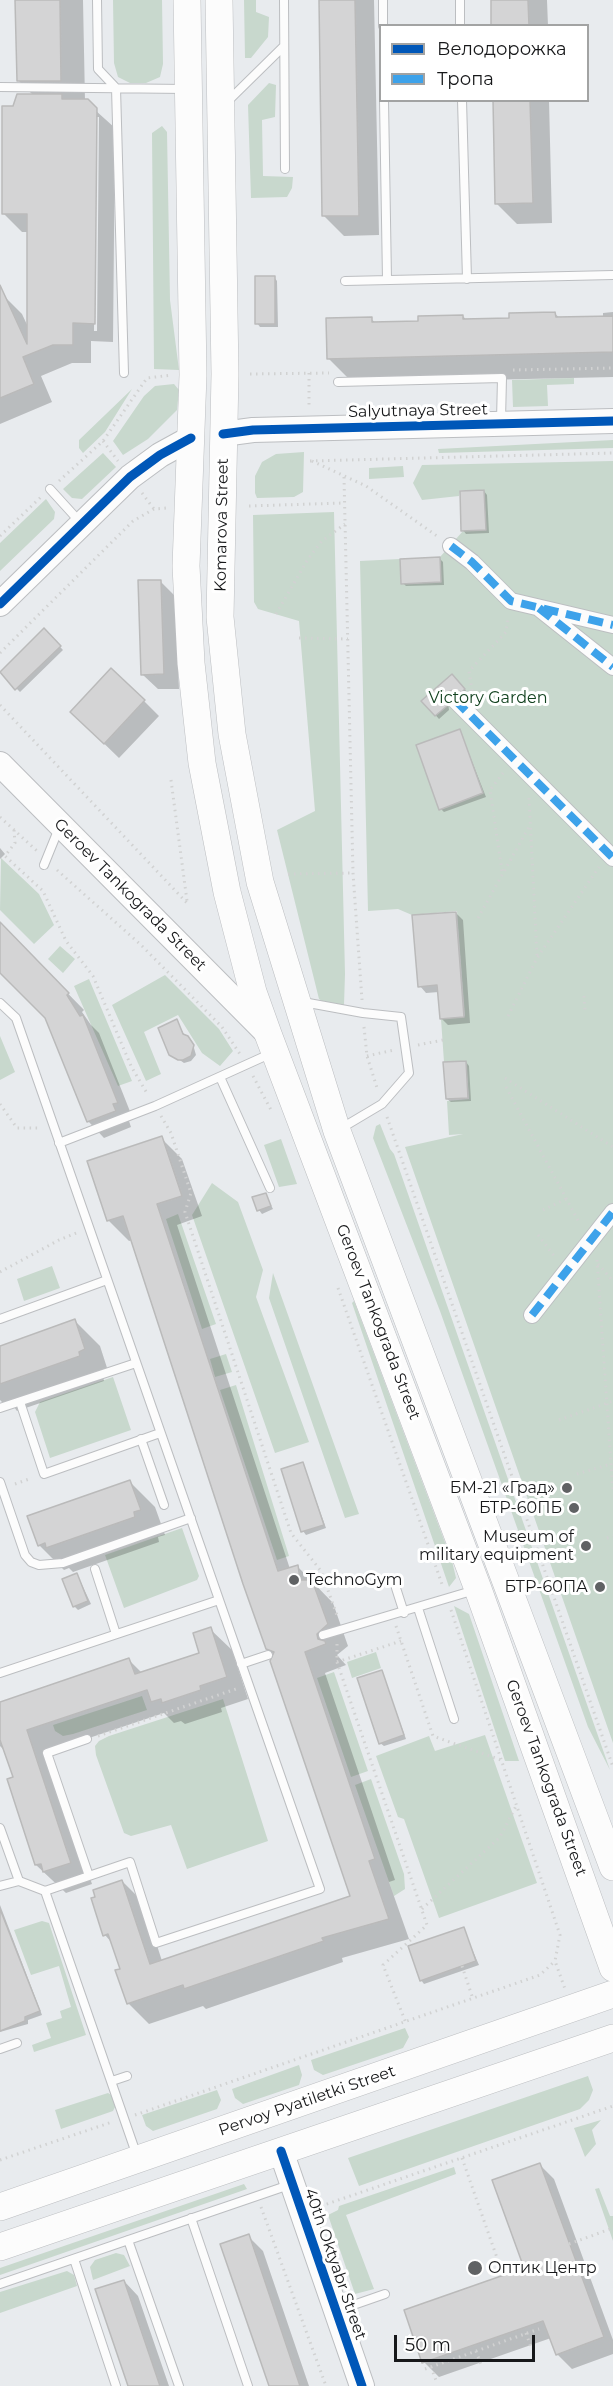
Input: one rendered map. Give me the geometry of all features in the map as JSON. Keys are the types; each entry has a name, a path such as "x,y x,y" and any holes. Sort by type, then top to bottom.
{"main road":[{"name":"Komarova Street","path":"187,0 194,375 186,566 190,663 202,763 227,892 253,992 272,1043"},
{"name":"Komarova Street","path":"219,0 223,434 220,617 232,734 260,882 308,1040"},
{"name":"Salyutnaya Street","path":"191,438 223,434"},
{"path":"272,1043 308,1040"},
{"name":"Geroev Tankograda Street","path":"308,1040 337,1131 613,1867"},
{"name":"Geroev Tankograda Street","path":"272,1043 478,1589 613,1968"},
{"name":"Pervoy Pyatiletki Street","path":"0,2207 613,1994"},
{"path":"0,2247 613,2038"},
{"name":"40th Oktyabr Street","path":"268,2115 281,2151"}],"street":[{"name":"Salyutnaya Street","path":"223,434 254,430 613,421"},
{"name":"Salyutnaya Street","path":"0,604 81,522 130,477 191,438"},
{"path":"451,546 472,562 511,602 537,606 613,625"},
{"path":"537,606 613,667"},
{"path":"454,700 611,855"},
{"name":"Geroev Tankograda Street","path":"0,764 272,1043"},
{"path":"532,1315 613,1212"},
{"name":"40th Oktyabr Street","path":"281,2151 362,2386"}],"lane":[{"path":"97,0 98,69 116,88 124,373"},
{"path":"284,0 285,169"},
{"path":"383,0 383,24"},
{"path":"460,0 460,24"},
{"path":"221,108 284,46"},
{"path":"0,87 189,89"},
{"path":"384,102 387,280"},
{"path":"462,102 467,279"},
{"path":"345,281 613,275"},
{"path":"338,382 502,378 500,424"},
{"path":"50,489 81,522"},
{"path":"45,863 60,825"},
{"path":"295,1000 363,1013 401,1017 409,1073 382,1104 337,1131"},
{"path":"0,1004 16,1018 320,1889 156,1943 130,1862 45,1891 19,1881 0,1886"},
{"path":"59,1143 155,1106 220,1077 272,1043"},
{"path":"220,1077 270,1188"},
{"path":"0,1319 107,1280"},
{"path":"0,1408 136,1363"},
{"path":"20,1402 44,1474 160,1433"},
{"path":"141,1439 164,1505"},
{"path":"1,1485 25,1555 31,1562 39,1565 63,1563 190,1518"},
{"path":"95,1569 116,1634"},
{"path":"396,1588 404,1613"},
{"path":"323,1635 404,1613 478,1589"},
{"path":"0,1673 219,1600"},
{"path":"418,1608 454,1719"},
{"path":"241,1664 268,1655"},
{"path":"87,1739 47,1753 89,1876"},
{"path":"0,1828 19,1881"},
{"path":"45,1891 139,2159"},
{"path":"0,2049 17,2043"},
{"path":"112,2081 128,2076"},
{"path":"0,2284 292,2184"},
{"path":"191,2218 248,2386"},
{"path":"128,2240 179,2386"},
{"path":"74,2259 116,2386"},
{"path":"336,2311 385,2294"}],"path":[{"path":"309,373 309,405"},
{"path":"0,536 103,441 147,378 177,375"},
{"path":"103,441 118,461"},
{"path":"451,546 366,486 310,460 613,453"},
{"path":"344,477 353,873 367,1056 613,1767"},
{"path":"140,490 154,508"},
{"path":"249,507 344,503"},
{"path":"0,653 133,521 154,508 172,508"},
{"path":"276,614 308,559 322,541 345,524"},
{"path":"477,722 469,671 506,632 511,602"},
{"path":"298,638 348,639"},
{"path":"0,705 187,903 171,780"},
{"path":"502,871 490,790 514,760"},
{"path":"528,773 537,958"},
{"path":"0,817 45,863 142,946 222,1027 241,1055"},
{"path":"478,918 502,871 530,825"},
{"path":"14,830 15,843 5,856 43,891 66,941 93,976 131,1066 171,1133 191,1193 185,1212 291,1533 321,1571 342,1631 335,1649 337,1662 427,1925 383,1965 406,2022"},
{"path":"508,1016 537,958 611,855"},
{"path":"288,874 353,873"},
{"path":"584,996 585,1011"},
{"path":"249,1070 272,1113"},
{"path":"505,1078 613,1147"},
{"path":"506,1087 566,1199 593,1238 597,1263 613,1493"},
{"path":"0,1104 17,1128 54,1128"},
{"path":"543,1210 566,1199"},
{"path":"0,1272 59,1240 89,1229"},
{"path":"538,1235 566,1272"},
{"path":"597,1263 613,1281"},
{"path":"338,1287 447,1599 560,1935 555,1961 566,1993"},
{"path":"559,1420 613,1401"},
{"path":"577,1474 611,1464"},
{"path":"1,1485 44,1474"},
{"path":"607,1538 613,1536"},
{"path":"392,1616 434,1736 501,1760"},
{"path":"337,1662 401,1641"},
{"path":"87,1739 249,1685"},
{"path":"422,1909 500,1837 516,1806"},
{"path":"0,2160 540,1975 555,1961"},
{"path":"462,1966 473,1999"},
{"path":"317,2208 613,2106"},
{"path":"462,2158 501,2270 521,2261"},
{"path":"257,2196 326,2386"},
{"path":"569,2244 613,2228"},
{"path":"425,2369 539,2329"},
{"path":"526,2333 532,2350"},
{"path":"476,2351 482,2367"},
{"path":"431,2367 437,2383"}],"green space":[{"path":"113,0 162,0 163,64 160,77 146,83 130,83 118,77 114,63"},
{"path":"244,0 256,0 256,12 269,17 268,37 251,58 245,58"},
{"path":"269,83 276,85 275,117 262,120 263,176 293,177 292,188 287,197 251,198 248,105"},
{"path":"162,126 167,132 170,300 179,370 154,369 152,133"},
{"path":"574,378 574,384 547,385 548,406 513,407 512,380"},
{"path":"174,384 179,390 177,410 148,439 123,455 113,441 144,396 155,386"},
{"path":"132,389 105,432 83,453 79,448 79,440"},
{"path":"613,440 613,448 439,453 438,449"},
{"path":"304,452 303,492 294,497 257,498 255,476 262,462 276,454"},
{"path":"103,453 116,467 82,499 72,498 63,489"},
{"name":"Victory Garden","path":"613,461 613,1743 405,1147 463,1134 449,1135 447,1101 469,1099 466,1061 444,1062 441,1019 465,1016 457,911 412,915 398,909 368,911 360,561 400,559 401,584 441,582 440,557 463,531 486,530 484,490 460,490 459,496 422,500 413,483 422,465"},
{"path":"403,466 404,477 369,479 369,468"},
{"path":"46,499 55,512 54,519 0,571 0,543"},
{"path":"334,512 345,974 344,1005 332,1008 319,999 277,830 315,811 299,621 258,609 254,602 253,515"},
{"path":"1,858 39,894 54,925 34,944 0,910"},
{"path":"60,946 75,959 63,973 48,959"},
{"path":"165,975 219,1029 233,1051 220,1066 202,1053 178,1015 144,1032 161,1074 146,1081 112,1005"},
{"path":"89,979 132,1081 118,1086 74,986"},
{"path":"0,1036 15,1072 0,1080"},
{"path":"380,1124 394,1154 610,1770 588,1727 440,1311 373,1138 376,1126"},
{"path":"281,1139 297,1184 279,1187 264,1145"},
{"path":"212,1183 238,1202 263,1270 256,1297 309,1442 275,1453 192,1215"},
{"path":"178,1214 216,1324 202,1329 166,1219"},
{"path":"52,1266 60,1288 24,1301 17,1279"},
{"path":"273,1273 359,1514 345,1518 269,1298"},
{"path":"354,1301 452,1561 456,1578 449,1587 352,1303"},
{"path":"226,1354 232,1372 215,1377 210,1359"},
{"path":"113,1377 131,1430 50,1458 35,1412 40,1402"},
{"path":"236,1385 289,1556 277,1560 220,1390"},
{"path":"182,1528 199,1576 197,1580 124,1608 105,1555"},
{"path":"454,1606 469,1614 519,1761 505,1761"},
{"path":"376,1652 381,1668 352,1678 347,1662"},
{"path":"334,1672 368,1771 351,1777 317,1678"},
{"path":"142,1696 147,1710 73,1734 63,1736 55,1731 53,1725"},
{"path":"223,1699 268,1841 187,1869 171,1825 131,1836 124,1833 96,1755 95,1746 109,1736"},
{"path":"485,1735 537,1883 439,1918 404,1819 398,1817 376,1756 429,1736 435,1751"},
{"path":"371,1779 404,1874 405,1889 394,1896 355,1785"},
{"path":"42,1921 49,1923 86,2035 34,2052 32,2045 51,2038 46,2023 62,2018 60,2011 71,2007 59,1966 31,1975 14,1930"},
{"path":"405,2028 409,2037 403,2048 323,2075 314,2070 311,2060"},
{"path":"299,2065 302,2075 299,2085 243,2104 235,2098 232,2089"},
{"path":"588,2076 593,2090 589,2100 580,2109 359,2186 348,2158"},
{"path":"217,2090 221,2100 217,2109 153,2131 146,2126 142,2115"},
{"path":"108,2093 113,2096 116,2105 113,2111 61,2129 55,2110"},
{"path":"601,2120 592,2130 596,2144 585,2157 574,2128"},
{"path":"454,2167 456,2174 346,2215 374,2289 355,2294 328,2215 338,2210 339,2206"},
{"path":"244,2184 247,2189 0,2275 0,2268"},
{"path":"599,2188 610,2216 613,2216 613,2241 595,2189"},
{"path":"116,2253 124,2255 130,2266 93,2280 90,2267 95,2260"},
{"path":"67,2271 74,2275 77,2286 0,2313 0,2292"}],"building":[{"path":"15,0 60,0 61,81 17,81"},
{"path":"319,0 355,0 359,216 322,216"},
{"path":"491,0 528,0 529,24 491,24"},
{"path":"17,94 62,94 62,99 88,99 97,108 95,324 73,323 73,345 53,345 23,357 34,384 0,398 0,285 27,344 27,214 2,214 2,106 13,106"},
{"path":"493,102 530,102 533,203 495,204"},
{"path":"255,276 275,276 275,324 255,324"},
{"path":"555,312 556,317 613,316 613,352 327,359 326,318 372,317 372,322 418,321 418,316 463,315 463,319 509,318 509,313"},
{"path":"484,490 486,530 461,531 460,491"},
{"path":"440,557 441,582 401,584 400,559"},
{"path":"138,580 161,580 164,674 141,675"},
{"path":"44,628 61,646 15,690 0,672"},
{"path":"111,668 145,700 104,744 70,712"},
{"path":"452,674 465,689 462,692 453,690 448,692 445,698 447,706 435,716 421,701"},
{"path":"460,729 483,793 439,810 416,745"},
{"path":"456,912 464,1017 440,1019 437,985 418,987 412,915"},
{"path":"0,922 69,993 67,995 80,1016 83,1015 118,1103 113,1104 116,1111 87,1122 45,1018 0,973"},
{"path":"177,1019 183,1034 188,1036 194,1045 191,1056 183,1060 169,1055 158,1028"},
{"path":"466,1061 468,1098 446,1099 443,1062"},
{"path":"162,1136 182,1196 157,1204 278,1571 298,1565 300,1580 312,1580 328,1624 317,1634 318,1639 325,1641 326,1644 305,1652 375,1859 369,1861 389,1919 322,1938 324,1941 184,1989 183,1985 127,2004 115,1970 120,1969 108,1934 103,1936 91,1898 95,1897 93,1890 122,1880 150,1964 350,1896 270,1661 274,1652 266,1649 243,1584 123,1216 107,1221 87,1161"},
{"path":"266,1193 271,1206 257,1211 252,1197"},
{"path":"75,1319 85,1349 79,1352 80,1356 0,1384 0,1346"},
{"path":"303,1462 324,1525 301,1532 281,1469"},
{"path":"130,1480 141,1510 134,1512 135,1517 46,1548 45,1543 38,1546 27,1516"},
{"path":"77,1573 88,1601 73,1607 62,1579"},
{"path":"211,1627 227,1677 200,1686 201,1690 162,1703 161,1699 151,1702 147,1690 27,1730 71,1863 43,1872 41,1864 35,1865 7,1779 13,1777 0,1740 0,1702 129,1658 135,1674 199,1653 193,1633"},
{"path":"382,1670 404,1735 379,1744 357,1678"},
{"path":"0,1909 40,2011 25,2017 25,2021 0,2031"},
{"path":"464,1927 476,1961 420,1981 408,1946"},
{"path":"540,2163 604,2337 556,2355 543,2321 422,2363 404,2310 524,2268 492,2180"},
{"path":"249,2234 300,2386 269,2386 220,2244"},
{"path":"124,2280 160,2386 128,2386 95,2289"}],"marked path":[{"path":"451,546 472,562 511,601 613,625"},
{"path":"539,608 613,667"},
{"path":"455,700 613,858"},
{"path":"532,1315 613,1212"}],"cycle path":[{"path":"223,434 253,430 613,421"},
{"path":"0,604 130,477 160,455 191,438"},
{"path":"281,2151 362,2386"}],"place":[{"name":"БМ-21 «Град»","path":"567,1488"},
{"name":"БТР-60ПБ","path":"574,1508"},
{"name":"Museum of military equipment","path":"586,1546"},
{"name":"TechnoGym","path":"294,1580"},
{"name":"БТР-60ПА","path":"600,1587"},
{"name":"Оптик Центр","path":"475,2268"}]}
